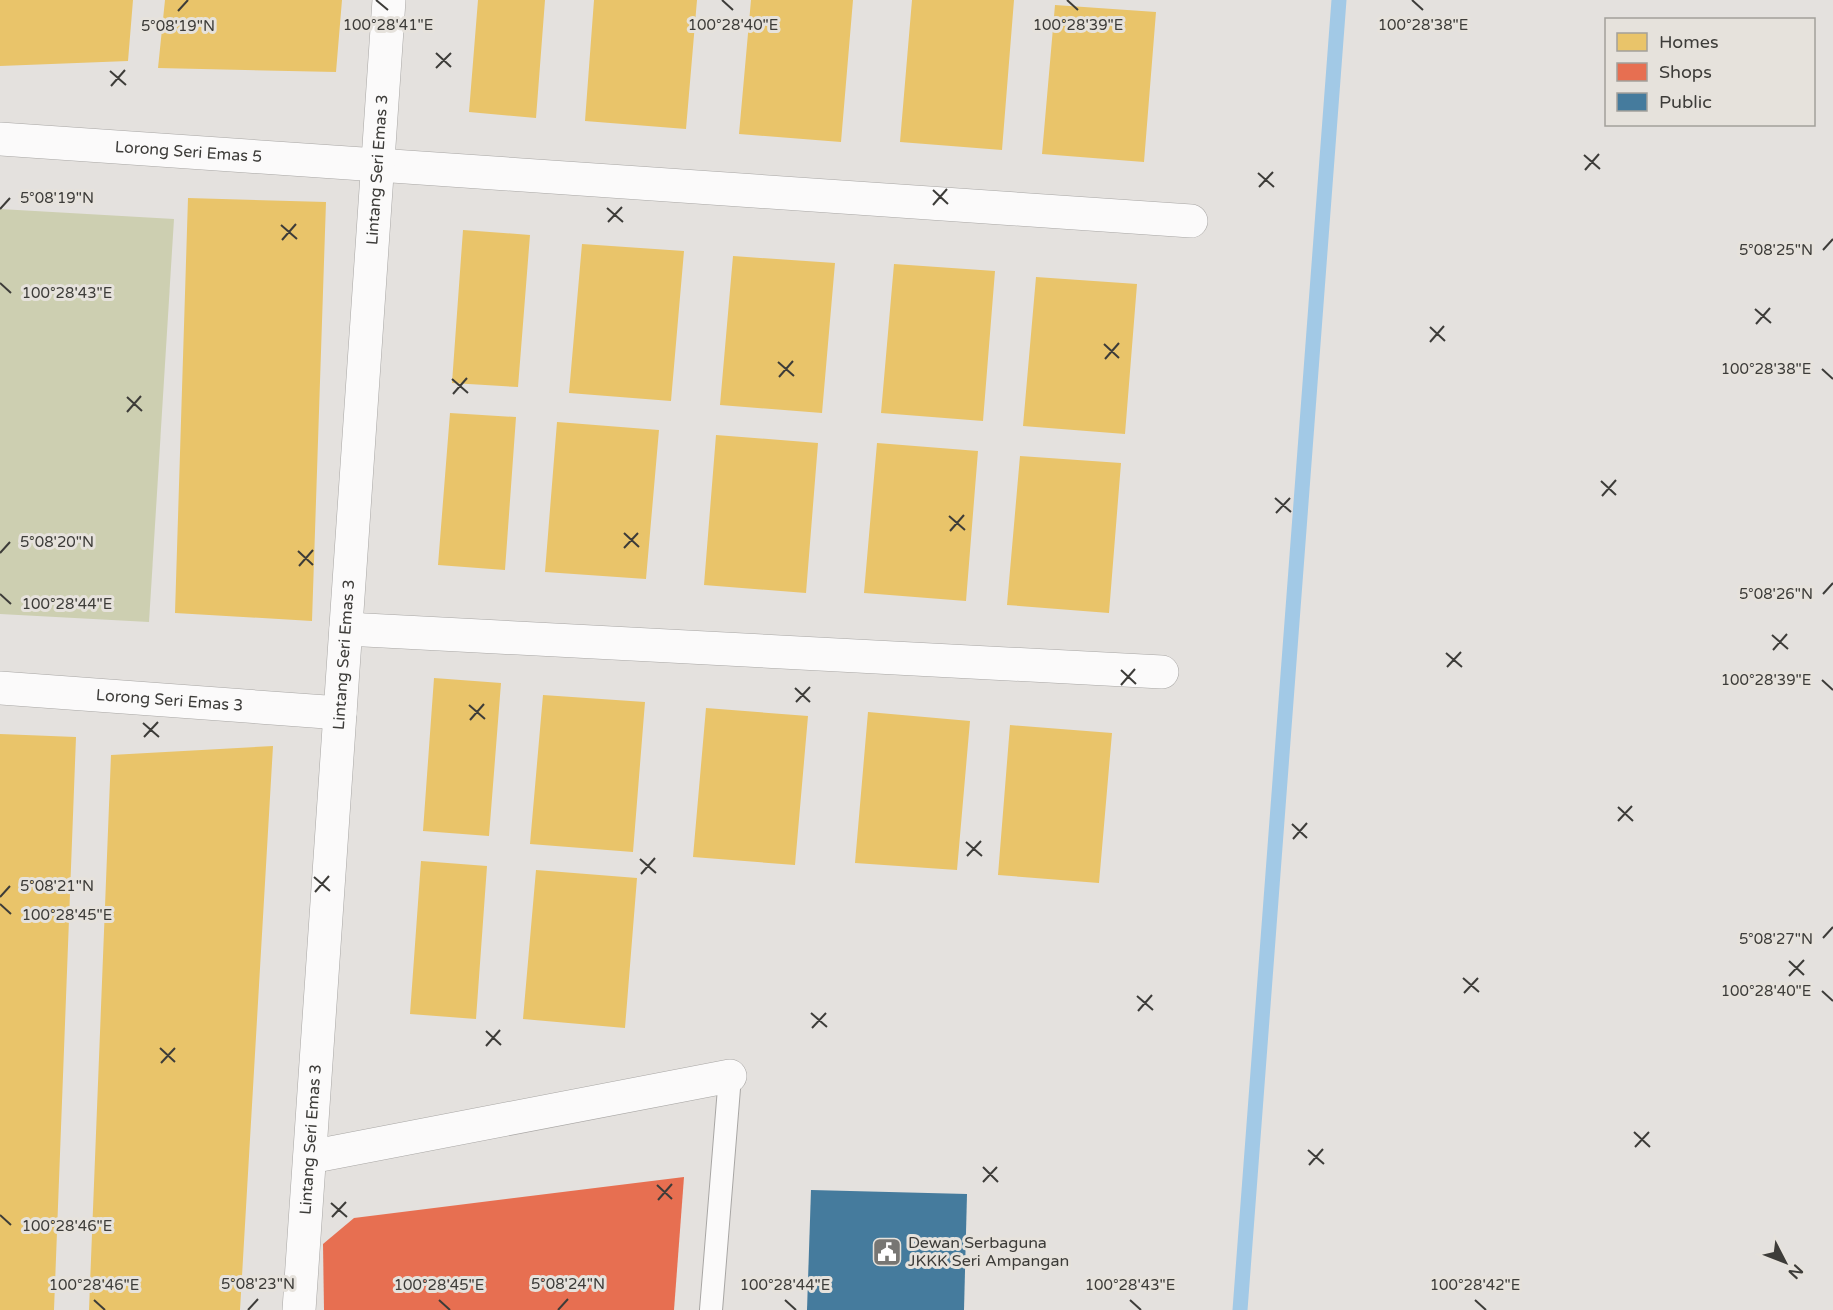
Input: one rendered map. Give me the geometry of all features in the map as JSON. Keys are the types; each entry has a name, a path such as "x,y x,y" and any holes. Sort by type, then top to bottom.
{"street":[{"name":"Lintang Seri Emas 3","path":"299,1310 389,0"},
{"name":"Lorong Seri Emas 5","path":"0,139 1191,220"},
{"path":"346,629 1162,672"},
{"name":"Lorong Seri Emas 3","path":"0,688 340,713"},
{"path":"310,1157 730,1076"}],"lane":[{"path":"711,1310 730,1076"}],"green space":[{"path":"0,209 174,219 149,622 0,614"}],"building: Homes":[{"path":"0,0 133,0 128,61 0,66"},
{"path":"165,0 342,0 336,72 158,68"},
{"path":"478,0 545,0 536,118 469,112"},
{"path":"594,0 697,0 686,129 585,121"},
{"path":"751,0 853,0 841,142 739,134"},
{"path":"912,0 1014,0 1002,150 900,142"},
{"path":"1055,5 1156,12 1144,162 1042,154"},
{"path":"188,198 326,202 312,621 175,613"},
{"path":"463,230 530,235 518,387 452,383"},
{"path":"582,244 684,251 671,401 569,393"},
{"path":"733,256 835,263 822,413 720,405"},
{"path":"894,264 995,271 983,421 881,413"},
{"path":"1036,277 1137,284 1125,434 1023,426"},
{"path":"450,413 516,417 505,570 438,565"},
{"path":"557,422 659,430 646,579 545,572"},
{"path":"716,435 818,443 806,593 704,585"},
{"path":"877,443 978,451 966,601 864,593"},
{"path":"1020,456 1121,463 1109,613 1007,605"},
{"path":"434,678 501,683 489,836 423,831"},
{"path":"543,695 645,702 633,852 530,844"},
{"path":"706,708 808,716 795,865 693,857"},
{"path":"868,712 970,721 957,870 855,863"},
{"path":"1010,725 1112,733 1099,883 998,875"},
{"path":"0,734 76,737 54,1310 0,1310"},
{"path":"273,746 240,1310 89,1310 111,755"},
{"path":"421,861 487,866 476,1019 410,1014"},
{"path":"536,870 637,878 625,1028 523,1019"}],"building: Shops":[{"path":"684,1177 674,1310 324,1310 323,1244 354,1218"}],"building: Public":[{"name":"Dewan Serbaguna JKKK Seri Ampangan","path":"811,1190 967,1194 964,1310 807,1310"}],"waterway":[{"path":"1240,1310 1339,0"}],"place":[{"name":"Dewan Serbaguna JKKK Seri Ampangan","path":"887,1252"}]}
